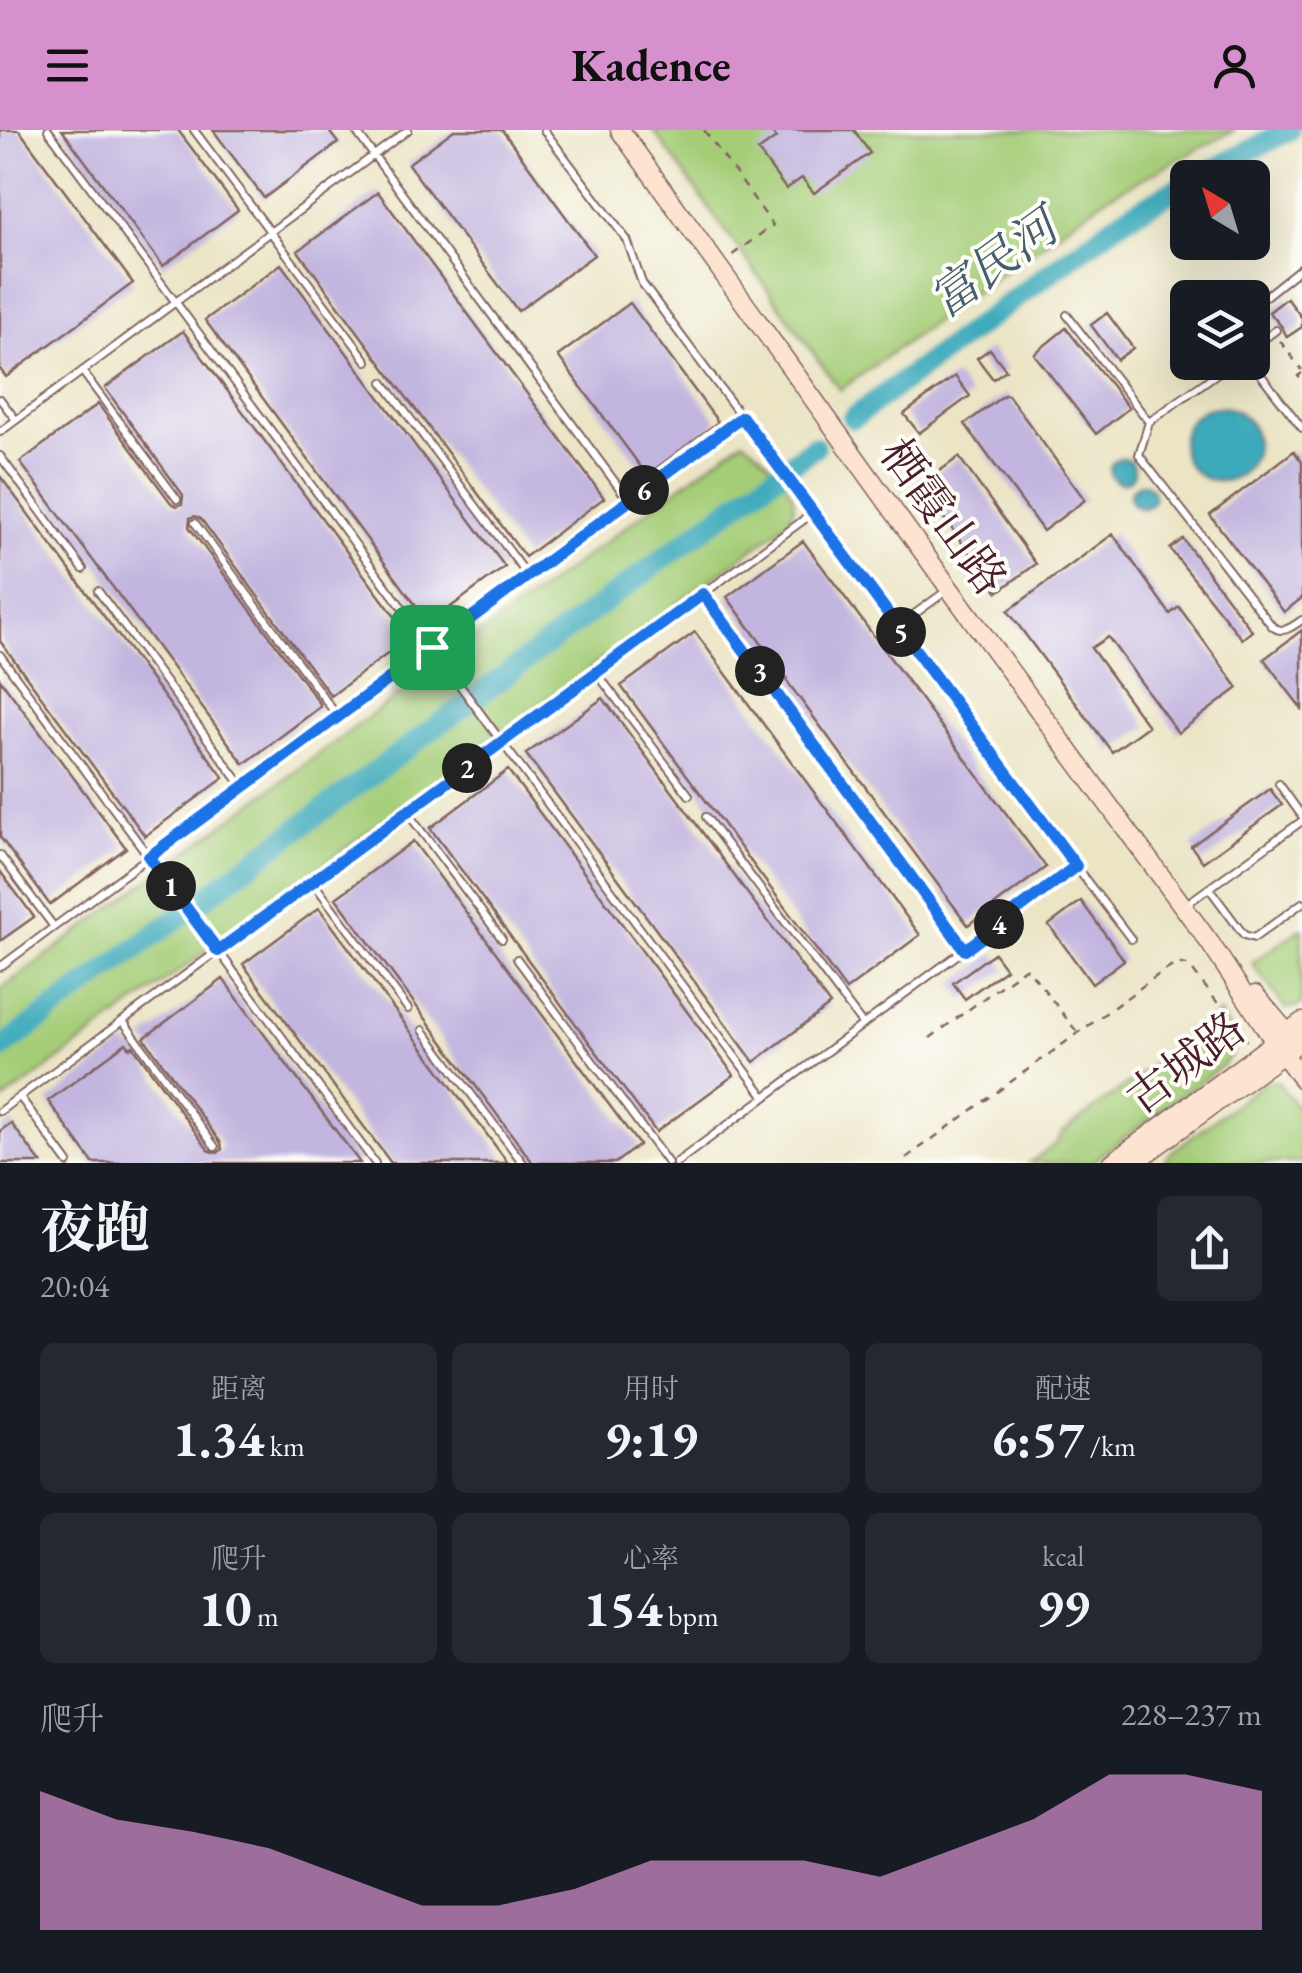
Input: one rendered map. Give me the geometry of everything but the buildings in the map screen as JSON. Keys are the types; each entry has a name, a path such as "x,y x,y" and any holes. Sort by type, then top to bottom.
{"street":[{"name":"栖霞山路","path":"620,130 1183,907 1293,1041 1302,1079"},
{"name":"古城路","path":"1134,1159 1257,1056 1293,1041"},
{"name":"古城路","path":"1112,1163 1134,1159 1293,1041"}],"lane":[{"path":"48,130 766,1097"},
{"path":"194,130 367,361"},
{"path":"355,130 629,501"},
{"path":"0,432 408,130"},
{"path":"544,130 627,240 642,283 1130,939"},
{"path":"1270,293 1302,267"},
{"path":"1067,314 1150,422"},
{"path":"1270,335 1275,331"},
{"path":"82,370 178,499"},
{"path":"1208,380 1150,422 1139,455 1272,626 1285,630 1302,620"},
{"path":"1265,380 1302,428"},
{"path":"382,382 528,576"},
{"path":"0,399 16,420"},
{"path":"0,968 742,417"},
{"path":"0,456 83,570"},
{"path":"0,1111 813,513"},
{"path":"194,523 338,717"},
{"path":"898,626 949,588"},
{"path":"98,591 242,788"},
{"path":"703,594 965,950"},
{"path":"0,654 375,1163"},
{"path":"596,672 689,796"},
{"path":"1183,907 1302,819 1279,784"},
{"path":"407,812 502,939"},
{"path":"706,818 863,1025"},
{"path":"0,855 54,927"},
{"path":"516,958 672,1163 1076,866"},
{"path":"313,881 408,1009"},
{"path":"1209,888 1248,938 1254,938 1302,903"},
{"path":"123,1021 216,1147"},
{"path":"423,1030 523,1163"},
{"path":"20,1097 68,1163"}],"path":[{"path":"704,130 773,225 718,266"},
{"path":"1275,331 1302,371 1298,376 1302,381"},
{"path":"906,1158 1178,963 1186,964 1257,1056"},
{"path":"930,1038 1021,970 1029,970 1078,1033"},
{"path":"990,982 995,990"}],"green space":[{"path":"653,130 1235,130 1178,160 1170,160 1170,164 1107,197 840,390"},
{"path":"743,440 774,468 792,496 792,511 778,530 0,1103 0,990"},
{"path":"1302,928 1302,1005 1286,1009 1252,963"},
{"path":"1219,1013 1236,1040 1224,1064 1090,1163 1029,1163 1057,1143 1062,1133"},
{"path":"1277,1081 1302,1114 1302,1163 1164,1163 1170,1153 1265,1082"}],"water":[{"path":"1219,407 1233,409 1245,418 1254,430 1254,458 1245,470 1233,479 1219,481 1205,479 1193,470 1184,458 1182,444 1184,430 1193,418 1205,409"},
{"path":"1122,458 1131,461 1131,479 1122,482 1113,479 1110,470 1113,461"},
{"path":"1142,484 1151,487 1151,505 1142,508 1133,505 1130,496 1133,487"}],"waterway":[{"name":"富民河","path":"1232,160 1289,130"},
{"name":"富民河","path":"853,418 1124,218 1170,193"},
{"name":"富民河","path":"0,1049 814,447"}],"route":[{"path":"742,417 1076,866 965,950 703,594 218,951 149,857 432,647 742,417"}]}
